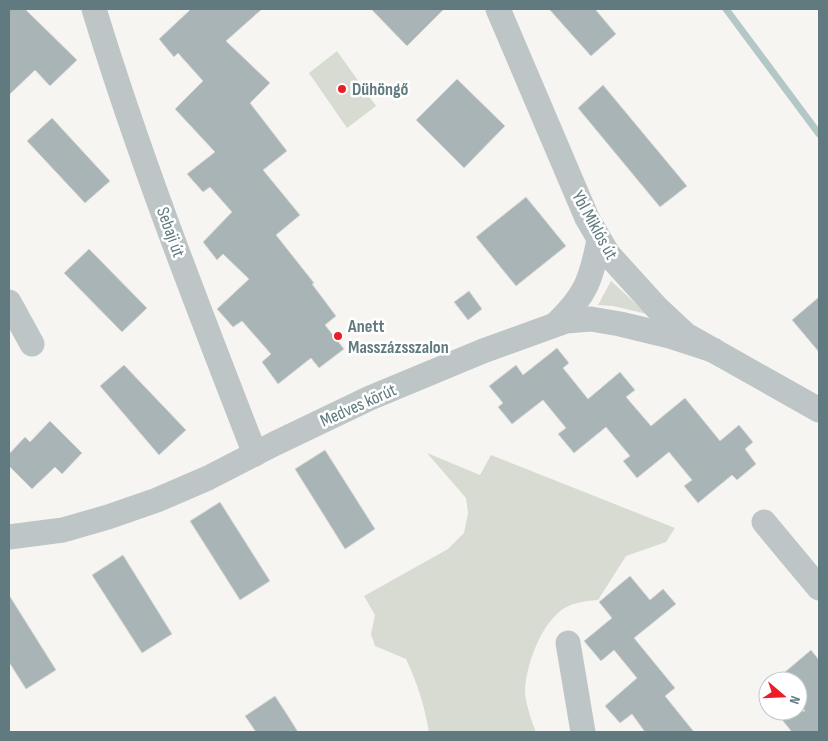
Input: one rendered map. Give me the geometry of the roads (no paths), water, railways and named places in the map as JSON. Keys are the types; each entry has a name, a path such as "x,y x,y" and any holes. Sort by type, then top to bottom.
{"street":[{"name":"Sebaji út","path":"94,9 118,87 255,454"},
{"name":"Ybl Miklós út","path":"498,9 587,218 608,254 622,271 686,335 819,410"},
{"path":"556,324 573,308 583,293 591,276 599,240"},
{"path":"9,302 32,344"},
{"name":"Medves körút","path":"9,537 63,530 157,500 208,478 370,398 483,351 566,320 591,319 610,322 670,336 713,350"},
{"path":"764,522 819,588"},
{"path":"568,643 583,732"}],"waterway":[{"path":"726,9 819,134"}],"place":[{"name":"Dühöngő","path":"342,89"},
{"name":"Anett Masszázsszalon","path":"338,336"}]}
